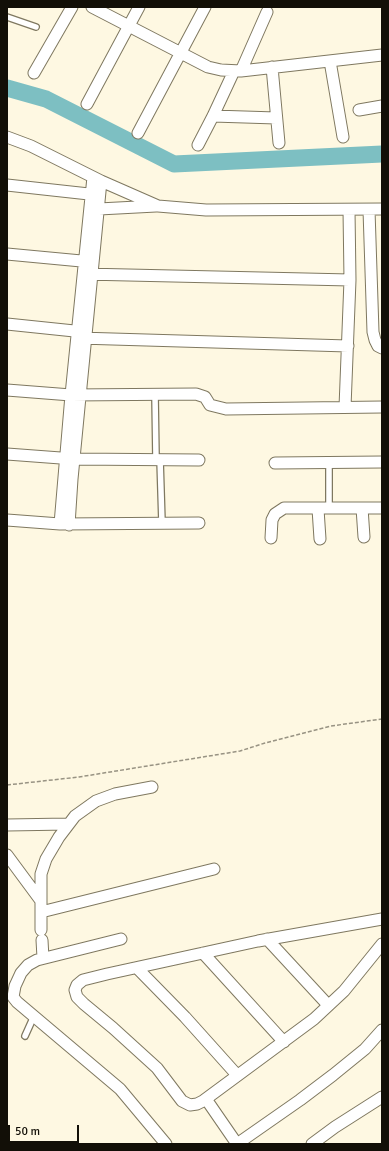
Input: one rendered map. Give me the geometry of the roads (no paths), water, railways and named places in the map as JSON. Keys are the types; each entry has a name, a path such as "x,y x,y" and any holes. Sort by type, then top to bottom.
{"street":[{"path":"34,73 72,7"},
{"path":"92,7 208,67 221,70 237,71 272,68 382,55"},
{"path":"87,104 139,7"},
{"path":"138,133 206,7"},
{"path":"198,145 267,12"},
{"path":"330,61 343,137"},
{"path":"272,68 278,143"},
{"path":"359,110 382,106"},
{"path":"213,116 276,118"},
{"path":"7,137 31,146 97,179 158,206"},
{"path":"64,524 97,179"},
{"path":"7,185 96,195"},
{"path":"89,262 99,208 96,195"},
{"path":"99,208 158,206 206,210 382,209"},
{"path":"345,407 350,280 350,210"},
{"path":"369,210 377,281 373,332 378,346 382,348"},
{"path":"7,254 89,262"},
{"path":"88,274 350,280"},
{"path":"7,324 82,335 348,346"},
{"path":"7,390 76,395 202,395 206,397 210,405 226,409 382,407"},
{"path":"7,454 70,459 199,460"},
{"path":"275,463 382,462"},
{"path":"271,538 272,520 275,514 284,508 382,508"},
{"path":"362,508 364,537"},
{"path":"320,539 324,509"},
{"path":"7,520 64,524 199,523"},
{"path":"43,958 41,935 41,874 46,859 59,837 75,816 96,801 115,794 152,787"},
{"path":"7,825 68,824"},
{"path":"7,855 41,901"},
{"path":"41,912 214,869"},
{"path":"382,919 268,939 82,980 77,985 77,997 157,1068 182,1101 190,1105 197,1104 206,1099 314,1019 344,991 382,944"},
{"path":"122,939 37,960 28,965 17,979 13,997 120,1089 166,1144"},
{"path":"268,939 328,1005"},
{"path":"203,953 284,1042"},
{"path":"137,968 237,1075"},
{"path":"206,1099 237,1144 333,1075 365,1049 382,1030"},
{"path":"312,1144 335,1126 382,1097"}],"lane":[{"path":"7,17 36,27"},
{"path":"155,394 162,523"},
{"path":"324,509 329,463"},
{"path":"24,1036 34,1016"}],"waterway":[{"path":"7,88 46,99 174,164 382,154"}]}
